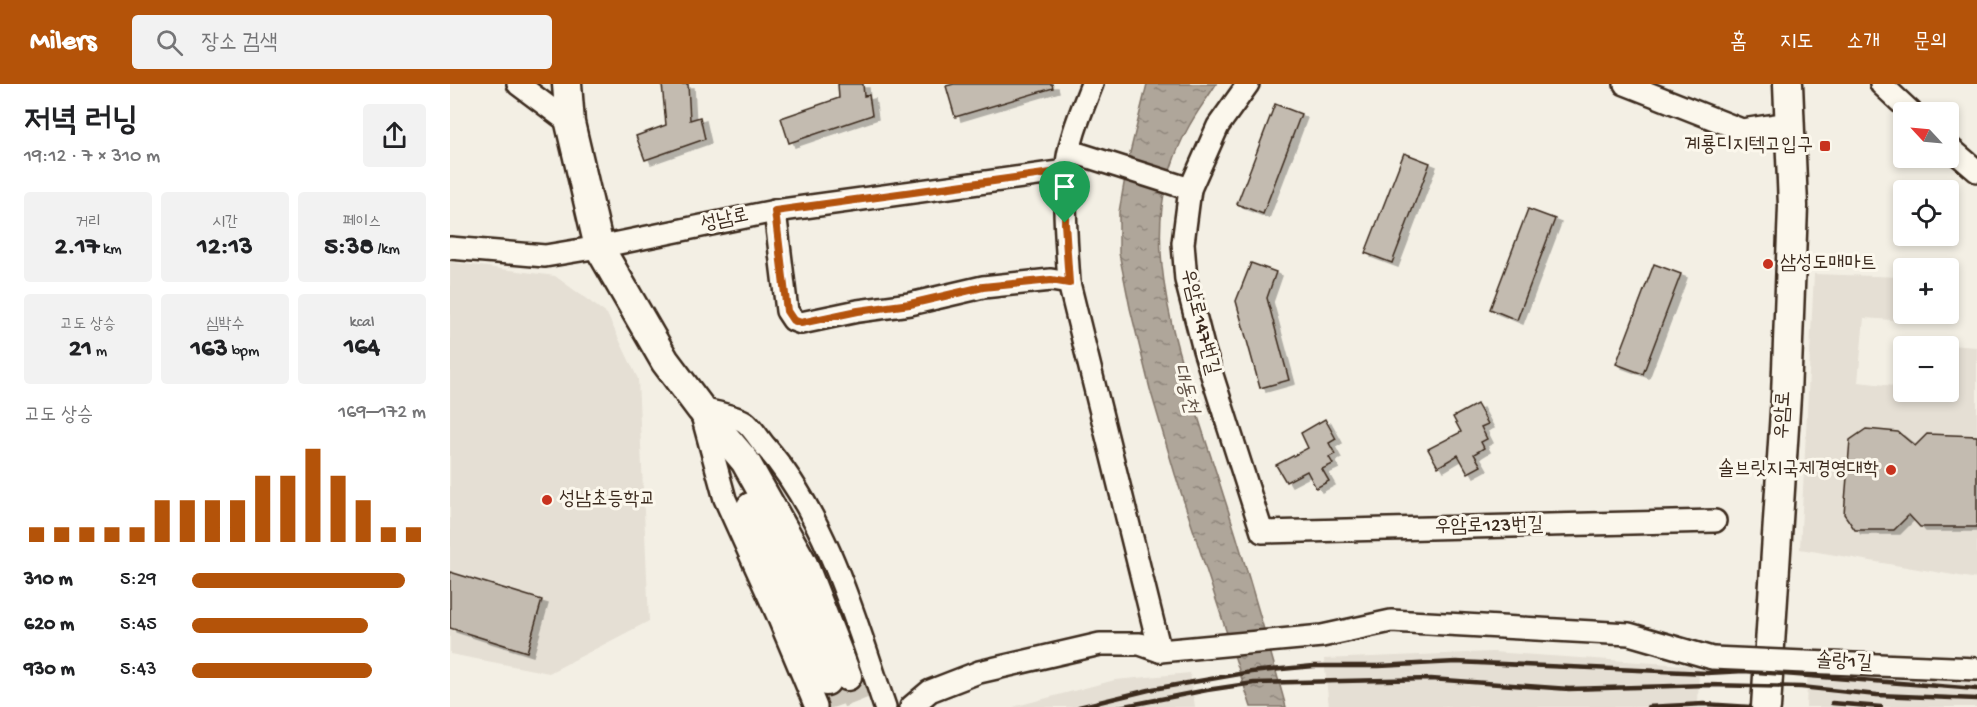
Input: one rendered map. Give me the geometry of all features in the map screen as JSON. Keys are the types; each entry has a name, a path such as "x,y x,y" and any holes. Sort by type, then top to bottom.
{"main road":[{"path":"567,84 570,123 598,247 665,361 701,409 731,465 782,573 829,688"},
{"name":"우암로","path":"1766,707 1785,396 1793,206 1788,84"}],"street":[{"path":"518,84 570,123"},
{"path":"1092,84 1077,121 1068,161 1065,223 1069,283 1086,358 1168,650"},
{"name":"우암로147번길","path":"1248,84 1218,126 1190,189 1183,243 1186,280 1204,350 1262,532"},
{"path":"1625,84 1742,130 1790,123"},
{"path":"1881,84 1900,102"},
{"path":"1959,155 1977,171"},
{"path":"1068,161 1190,189"},
{"name":"성남로","path":"450,248 545,256 775,211 1068,161"},
{"path":"775,211 787,311 793,320 801,323 858,311 910,304 983,287 1051,280 1069,283"},
{"path":"701,409 744,421 783,466 806,505 828,552 858,628 885,707"},
{"name":"우암로123번길","path":"1262,532 1715,521"},
{"name":"솔랑1길","path":"911,707 930,691 979,672 1100,644 1140,644 1168,650 1322,636 1390,621 1629,634 1712,658 1977,669"}],"shaded area":[{"name":"성남초등학교","path":"450,262 555,276 607,314 638,379 649,621 549,673 450,654"},
{"name":"솔브릿지국제경영대학","path":"1814,274 1893,277 1893,320 1864,318 1858,382 1893,386 1893,402 1959,402 1959,346 1977,347 1977,579 1800,549"},
{"path":"1492,652 1699,666 1698,707 1329,707 1324,659"},
{"path":"1808,666 1977,676 1977,707 1806,707"},
{"path":"1190,673 1195,707 1013,707 1115,680"}],"water":[{"name":"대동천","path":"1147,84 1216,84 1187,130 1168,177 1163,197 1160,241 1163,277 1189,389 1240,547 1286,707 1251,707 1175,474 1150,389 1130,308 1119,253 1119,212 1128,161"}],"building":[{"path":"662,84 688,84 690,120 700,117 705,139 645,160 636,136 666,125"},
{"path":"838,84 863,84 864,96 869,95 872,115 789,143 781,118 839,98"},
{"path":"954,84 1052,84 1053,88 955,117 946,86"},
{"path":"1275,104 1301,114 1263,214 1237,204"},
{"path":"1404,153 1430,163 1392,263 1365,253"},
{"path":"1528,209 1555,219 1517,320 1490,309"},
{"path":"1251,263 1276,272 1267,298 1289,380 1260,388 1236,301"},
{"path":"1654,264 1681,274 1643,374 1616,364"},
{"path":"1477,404 1488,424 1481,427 1487,439 1481,442 1484,448 1474,454 1481,466 1468,473 1458,455 1438,467 1428,449 1461,432 1453,417"},
{"path":"1325,419 1336,439 1329,443 1335,454 1329,457 1333,464 1322,469 1329,481 1316,488 1307,471 1286,482 1276,465 1308,448 1301,433"},
{"name":"솔브릿지국제경영대학","path":"1866,429 1898,432 1915,446 1927,434 1977,436 1977,527 1920,527 1909,515 1894,530 1855,530 1844,514 1850,440"},
{"path":"450,572 542,600 527,652 450,628"}],"tunnel":[{"path":"847,676 859,707"},
{"path":"826,681 835,707"}],"railway":[{"path":"1079,707 1153,689 1251,672 1314,666 1379,666 1456,662 1707,673 1744,671 1977,689"},
{"path":"1120,707 1254,683 1431,679 1569,689 1708,685 1801,687 1877,695 1977,699"},
{"path":"1832,703 1881,707"},
{"path":"1648,707 1704,704 1750,707"}],"place":[{"name":"계룡디지텍고입구","path":"1825,146"},
{"name":"삼성도매마트","path":"1768,264"},
{"name":"솔브릿지국제경영대학","path":"1891,470"},
{"name":"성남초등학교","path":"547,500"}],"route":[{"path":"1066,171 1065,223 1069,283 1051,280 983,287 910,304 858,311 801,323 793,320 787,311 775,211 1066,171"}]}
